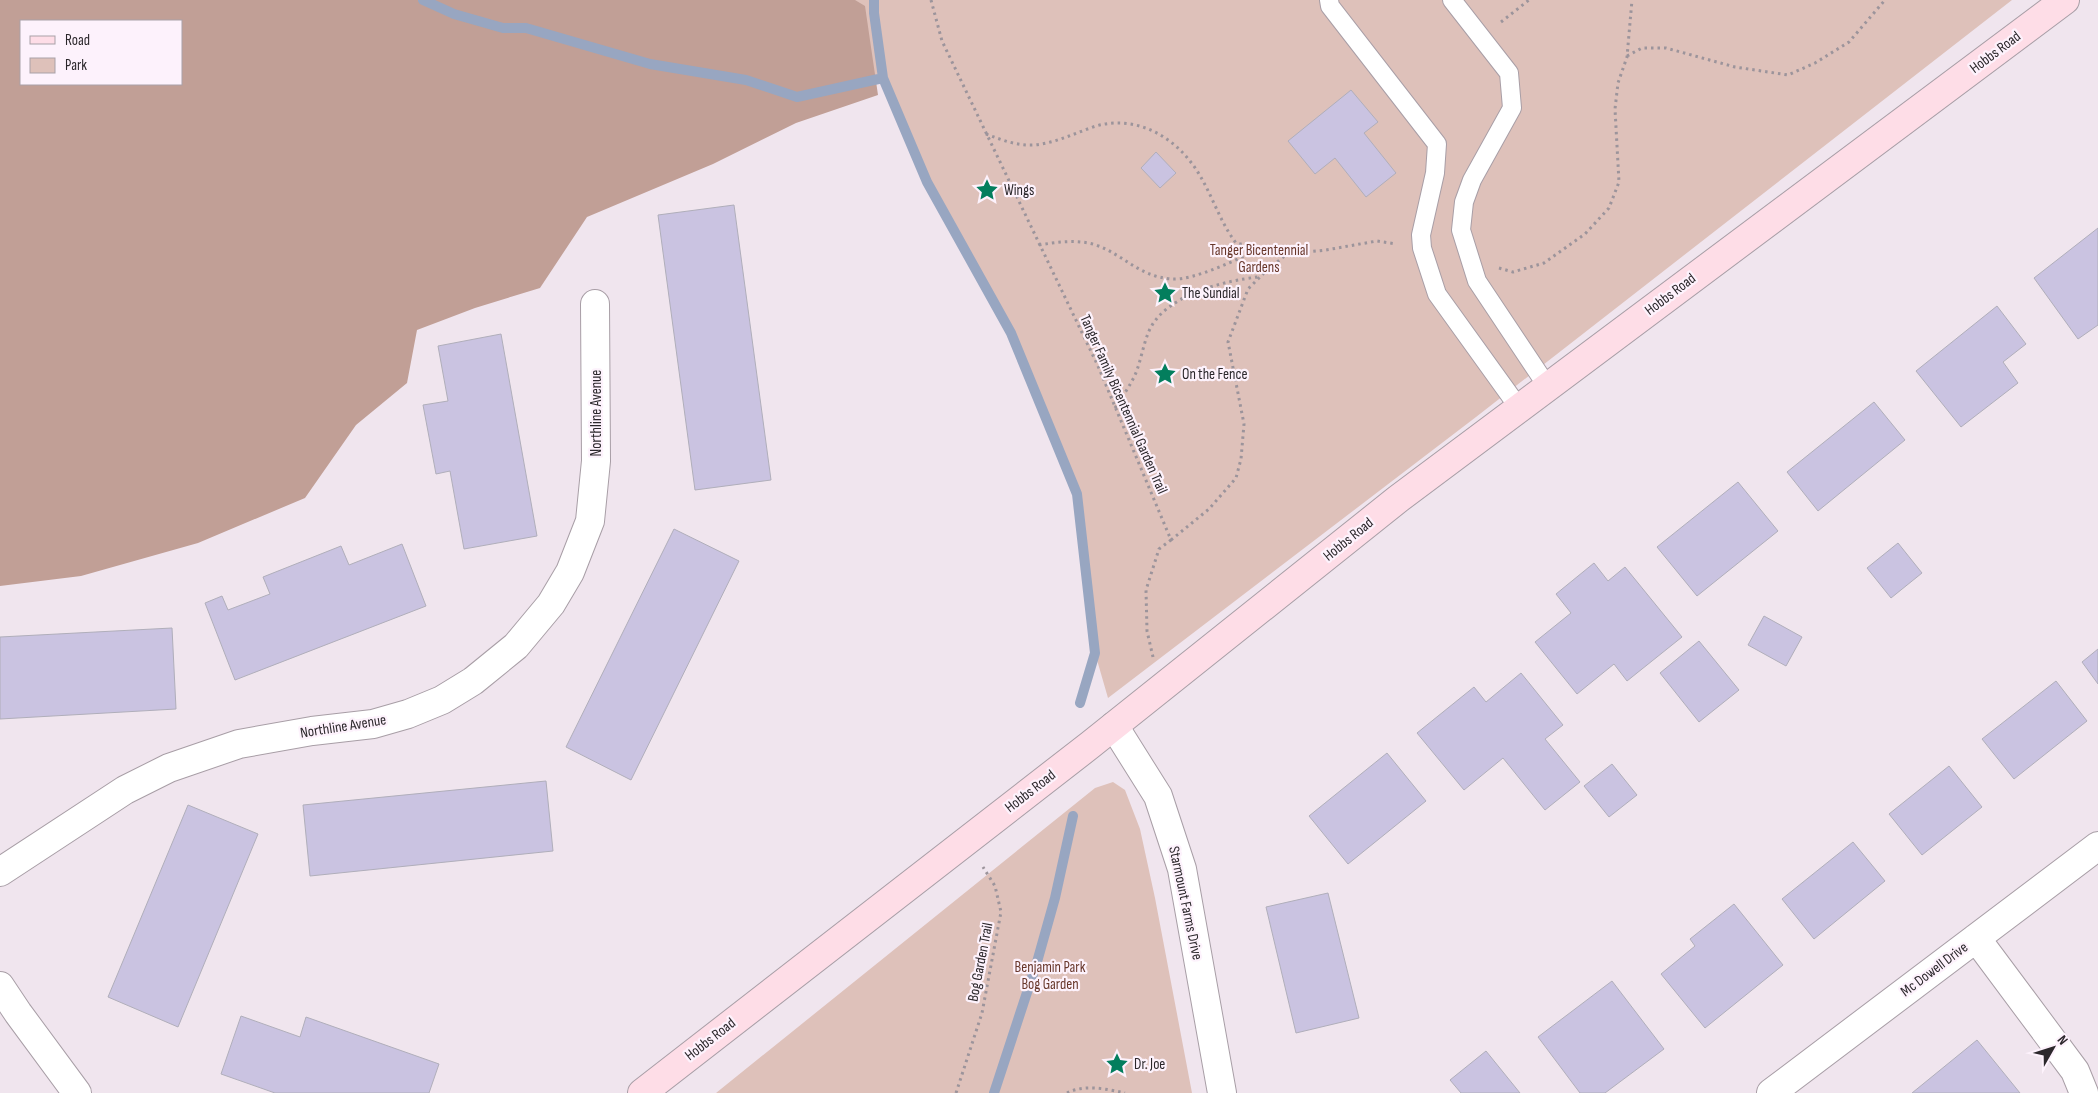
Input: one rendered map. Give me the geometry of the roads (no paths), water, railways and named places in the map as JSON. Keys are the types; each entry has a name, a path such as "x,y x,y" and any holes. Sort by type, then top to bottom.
{"street":[{"name":"Hobbs Road","path":"642,1093 1114,726 1398,499 2065,0"},
{"name":"Northline Avenue","path":"0,872 125,790 169,768 239,744 312,731 373,724 408,714 442,700 473,681 516,646 551,604 570,572 590,521 596,461 595,304"},
{"name":"Starmount Farms Drive","path":"1114,726 1158,796 1182,869 1222,1093"},
{"name":"Mc Dowell Drive","path":"1771,1093 2098,846"},
{"path":"1976,938 2075,1070 2084,1093"},
{"path":"0,986 9,1019 77,1093"}],"lane":[{"path":"1329,0 1330,6 1358,44 1437,144 1435,173 1421,235 1422,248 1437,294 1519,408"},
{"path":"1452,0 1509,73 1512,108 1472,180 1464,202 1461,230 1476,281 1547,386"}],"waterway":[{"path":"423,0 454,14 503,28 526,28 650,64 746,80 797,97 883,78"},
{"path":"874,0 883,78 927,182 1011,333 1077,494 1095,653 1080,703"},
{"path":"994,1093 1037,962 1055,898 1073,816"}],"place":[{"name":"Wings","path":"987,190"},
{"name":"The Sundial","path":"1165,293"},
{"name":"On the Fence","path":"1165,374"},
{"name":"Dr. Joe","path":"1117,1064"}],"park label":[{"name":"Tanger Bicentennial Gardens","path":"1259,258"},
{"name":"Benjamin Park Bog Garden","path":"1050,976"}]}
